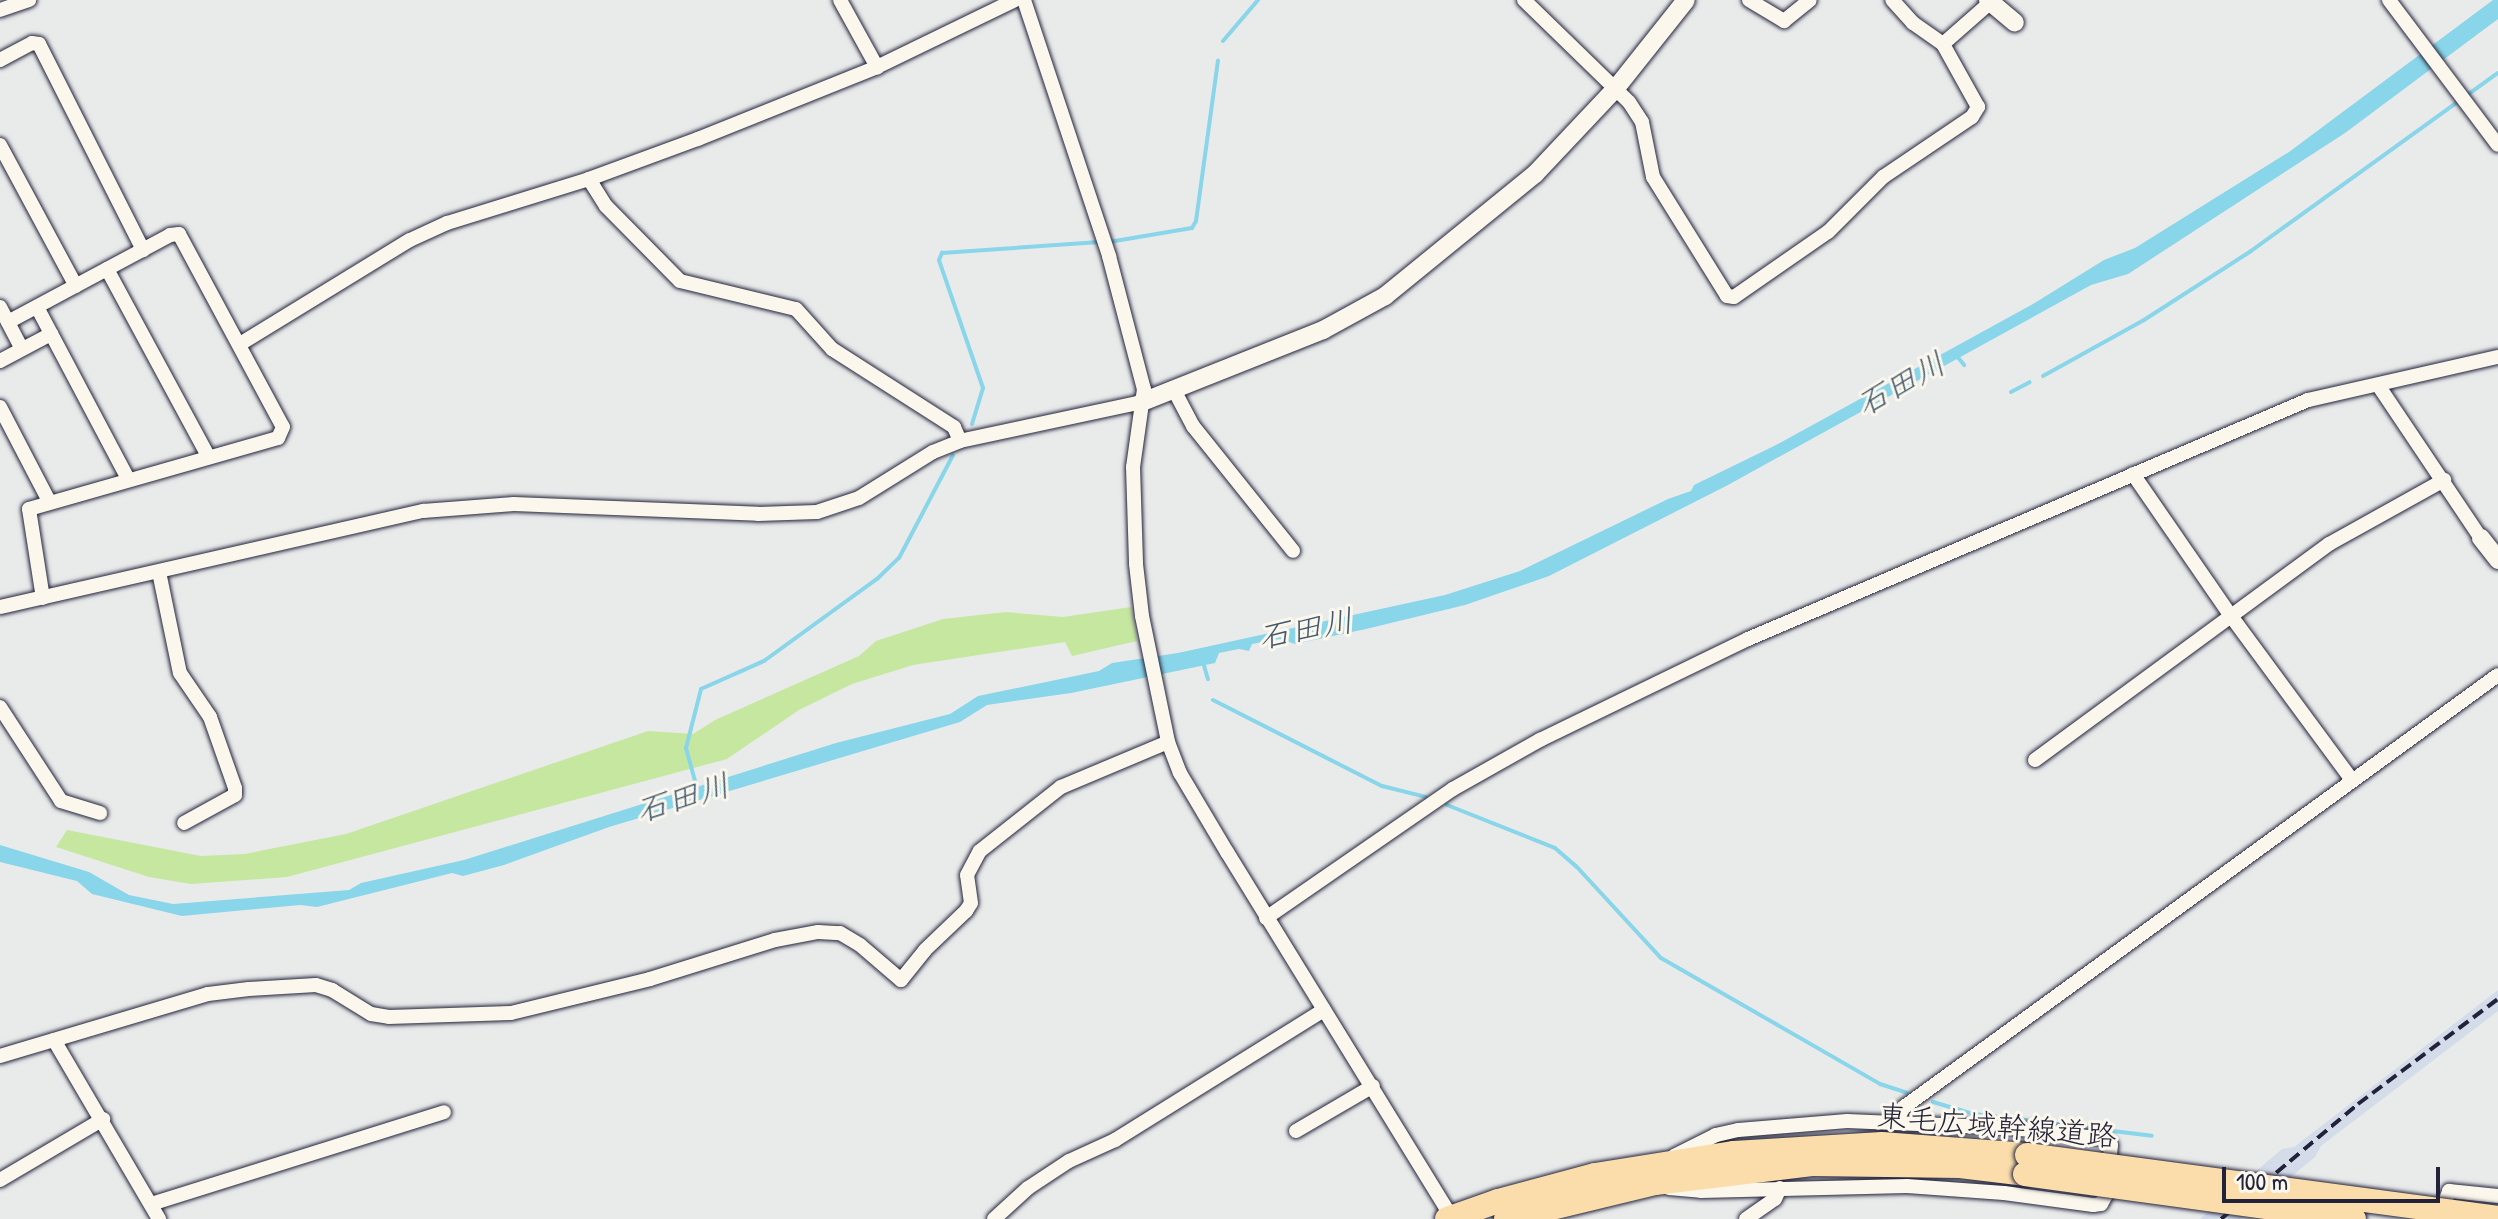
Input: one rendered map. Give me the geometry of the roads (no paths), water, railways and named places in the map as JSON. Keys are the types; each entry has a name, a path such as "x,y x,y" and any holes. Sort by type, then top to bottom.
{"highway":[{"name":"東毛広域幹線道路","path":"1506,1219 1734,1153 1882,1144 2026,1164 2498,1218"},
{"name":"東毛広域幹線道路","path":"2026,1164 2354,1219"},
{"name":"東毛広域幹線道路","path":"1451,1218 1548,1186 1659,1173"}],"street":[{"path":"0,10 29,0"},
{"path":"840,0 877,67"},
{"path":"240,344 410,240 447,223 589,179 877,67 1015,0"},
{"path":"1024,0 1104,242 1144,389 1133,467 1139,595 1168,742 1180,773 1266,918 1373,1086 1451,1218"},
{"path":"1524,0 1616,88 1642,122 1649,164 1658,186 1727,296 1734,297 1828,232 1883,177 1972,117 1978,107 1943,44 1913,23 1892,0"},
{"path":"0,607 404,514 446,509 514,504 769,514 817,512 859,498 933,452 960,441 1142,402 1323,330 1360,313 1385,296 1518,191 1616,88 1686,0"},
{"path":"1749,0 1784,21 1810,0"},
{"path":"2389,0 2498,145"},
{"path":"1943,44 1991,1 2015,23"},
{"path":"0,60 32,43 39,44 143,250"},
{"path":"0,145 76,286"},
{"path":"589,179 606,206 680,281 796,309 832,349 954,427 960,441"},
{"path":"8,322 179,234 284,432 278,438 32,506 27,515 43,598"},
{"path":"107,269 208,456"},
{"path":"0,307 22,349"},
{"path":"37,307 128,479"},
{"path":"0,361 51,334"},
{"path":"1266,918 1453,789 1540,740 1748,639 2308,400 2498,357"},
{"path":"2378,385 2498,560"},
{"path":"1174,390 1193,426 1293,551"},
{"path":"0,407 49,501"},
{"path":"2133,474 2231,616 2352,780"},
{"path":"2035,760 2329,544 2444,480"},
{"path":"159,572 180,673 210,717 235,788 235,795 184,823"},
{"path":"1896,1121 1904,1107 2498,675"},
{"path":"0,707 61,801 100,813"},
{"path":"0,1056 208,994 298,986 316,985 332,990 371,1014 389,1017 511,1013 650,979 775,940 818,932 840,933 860,945 901,980 925,950 971,903 967,875 980,851 1061,787 1168,742"},
{"path":"994,1219 1028,1188 1069,1161 1115,1140 1324,1010"},
{"path":"54,1040 159,1219"},
{"path":"1296,1131 1373,1086"},
{"path":"151,1204 444,1112"},
{"path":"0,1180 103,1119"},
{"path":"1896,1121 2013,1128 2104,1139 2111,1145 2106,1195 2101,1204 2093,1205 2004,1193 1907,1186 1686,1191 1659,1173 1716,1135 1803,1123 1896,1121"},
{"path":"1746,1219 1775,1199 1780,1188"},
{"path":"2440,1219 2449,1191 2498,1196"}],"water":[{"name":"石田川","path":"2493,0 2498,0 2498,19 2345,133 2128,274 2091,285 1728,485 1549,576 1465,605 1366,629 1295,644 1279,639 1252,644 1249,651 1239,649 1219,653 1215,663 1071,693 987,705 960,722 609,827 504,865 463,876 452,873 317,907 300,905 182,916 92,894 77,881 0,862 0,845 89,872 129,895 173,904 349,890 361,883 464,860 836,743 950,714 978,696 1099,671 1112,663 1178,653 1445,595 1520,571 1668,499 1691,491 1694,485 1776,445 2033,304 2104,260 2135,248 2289,152"}],"waterway":[{"path":"1223,41 1258,0"},
{"path":"1109,242 1192,228 1196,221 1218,61"},
{"path":"2043,376 2144,320 2251,251 2498,73"},
{"path":"972,424 983,388 939,260 942,253 1100,242"},
{"name":"石田川","path":"1956,355 1964,365"},
{"path":"2011,392 2030,382"},
{"name":"石田川","path":"698,792 686,748 701,689 764,661 877,579 899,558 953,455"},
{"path":"1203,662 1208,679"},
{"path":"1213,700 1382,786 1426,797"},
{"path":"1447,805 1555,848 1576,866 1661,958 1880,1084 1907,1093"},
{"path":"1933,1102 1974,1114 2152,1136"}],"railway":[{"path":"2221,1219 2358,1104 2498,999"}]}
